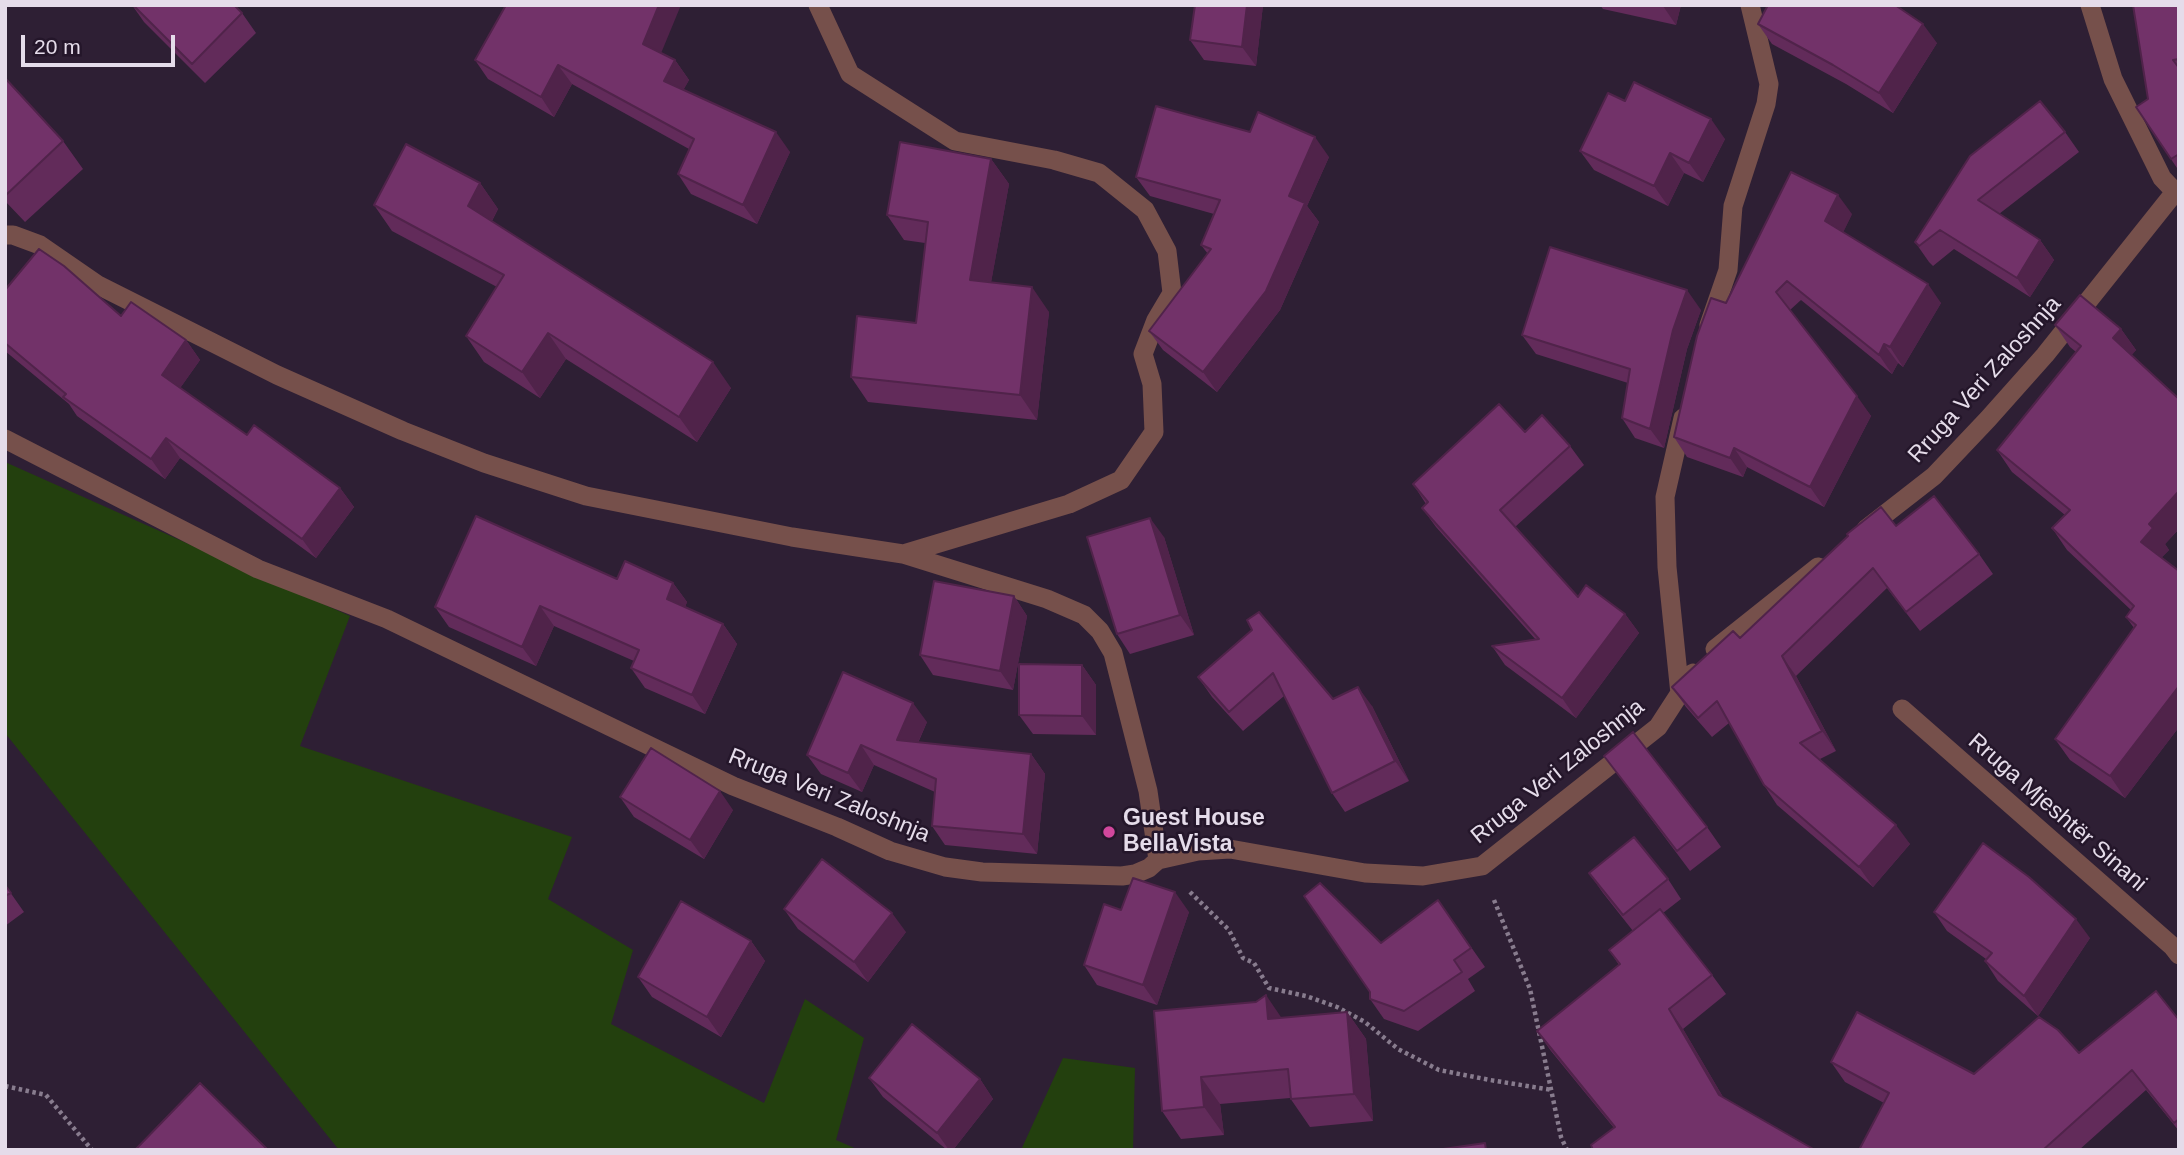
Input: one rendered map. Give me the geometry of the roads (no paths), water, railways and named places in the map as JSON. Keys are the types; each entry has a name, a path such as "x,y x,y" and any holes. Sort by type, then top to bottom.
{"street":[{"path":"818,5 850,74 955,141 1054,160 1099,173 1145,210 1167,251 1172,293 1156,320 1143,354 1152,384 1154,432 1121,480 1069,504 903,554"},
{"path":"1703,340 1728,270 1733,206 1766,104 1769,84 1750,5"},
{"path":"2090,5 2113,79 2149,155 2162,178 2177,194"},
{"name":"Rruga Veri Zaloshnja","path":"5,439 258,569 387,619 733,786 838,827 890,851 945,867 982,872 1122,876 1142,871 1158,860 1198,851 1230,849 1365,873 1423,876 1482,866 1658,727 1701,661 1934,475 1989,419 2177,194"},
{"path":"5,235 13,235 40,245 98,285 276,375 484,463 586,496 792,537 903,554 1048,599 1084,615 1100,631 1113,653 1147,791 1158,860"},
{"path":"1679,694 1667,567 1665,497 1686,404"},
{"name":"Rruga Mjeshtër Sinani","path":"1902,709 2179,955"}],"place":[{"name":"Guest House BellaVista","path":"1109,832"}]}
